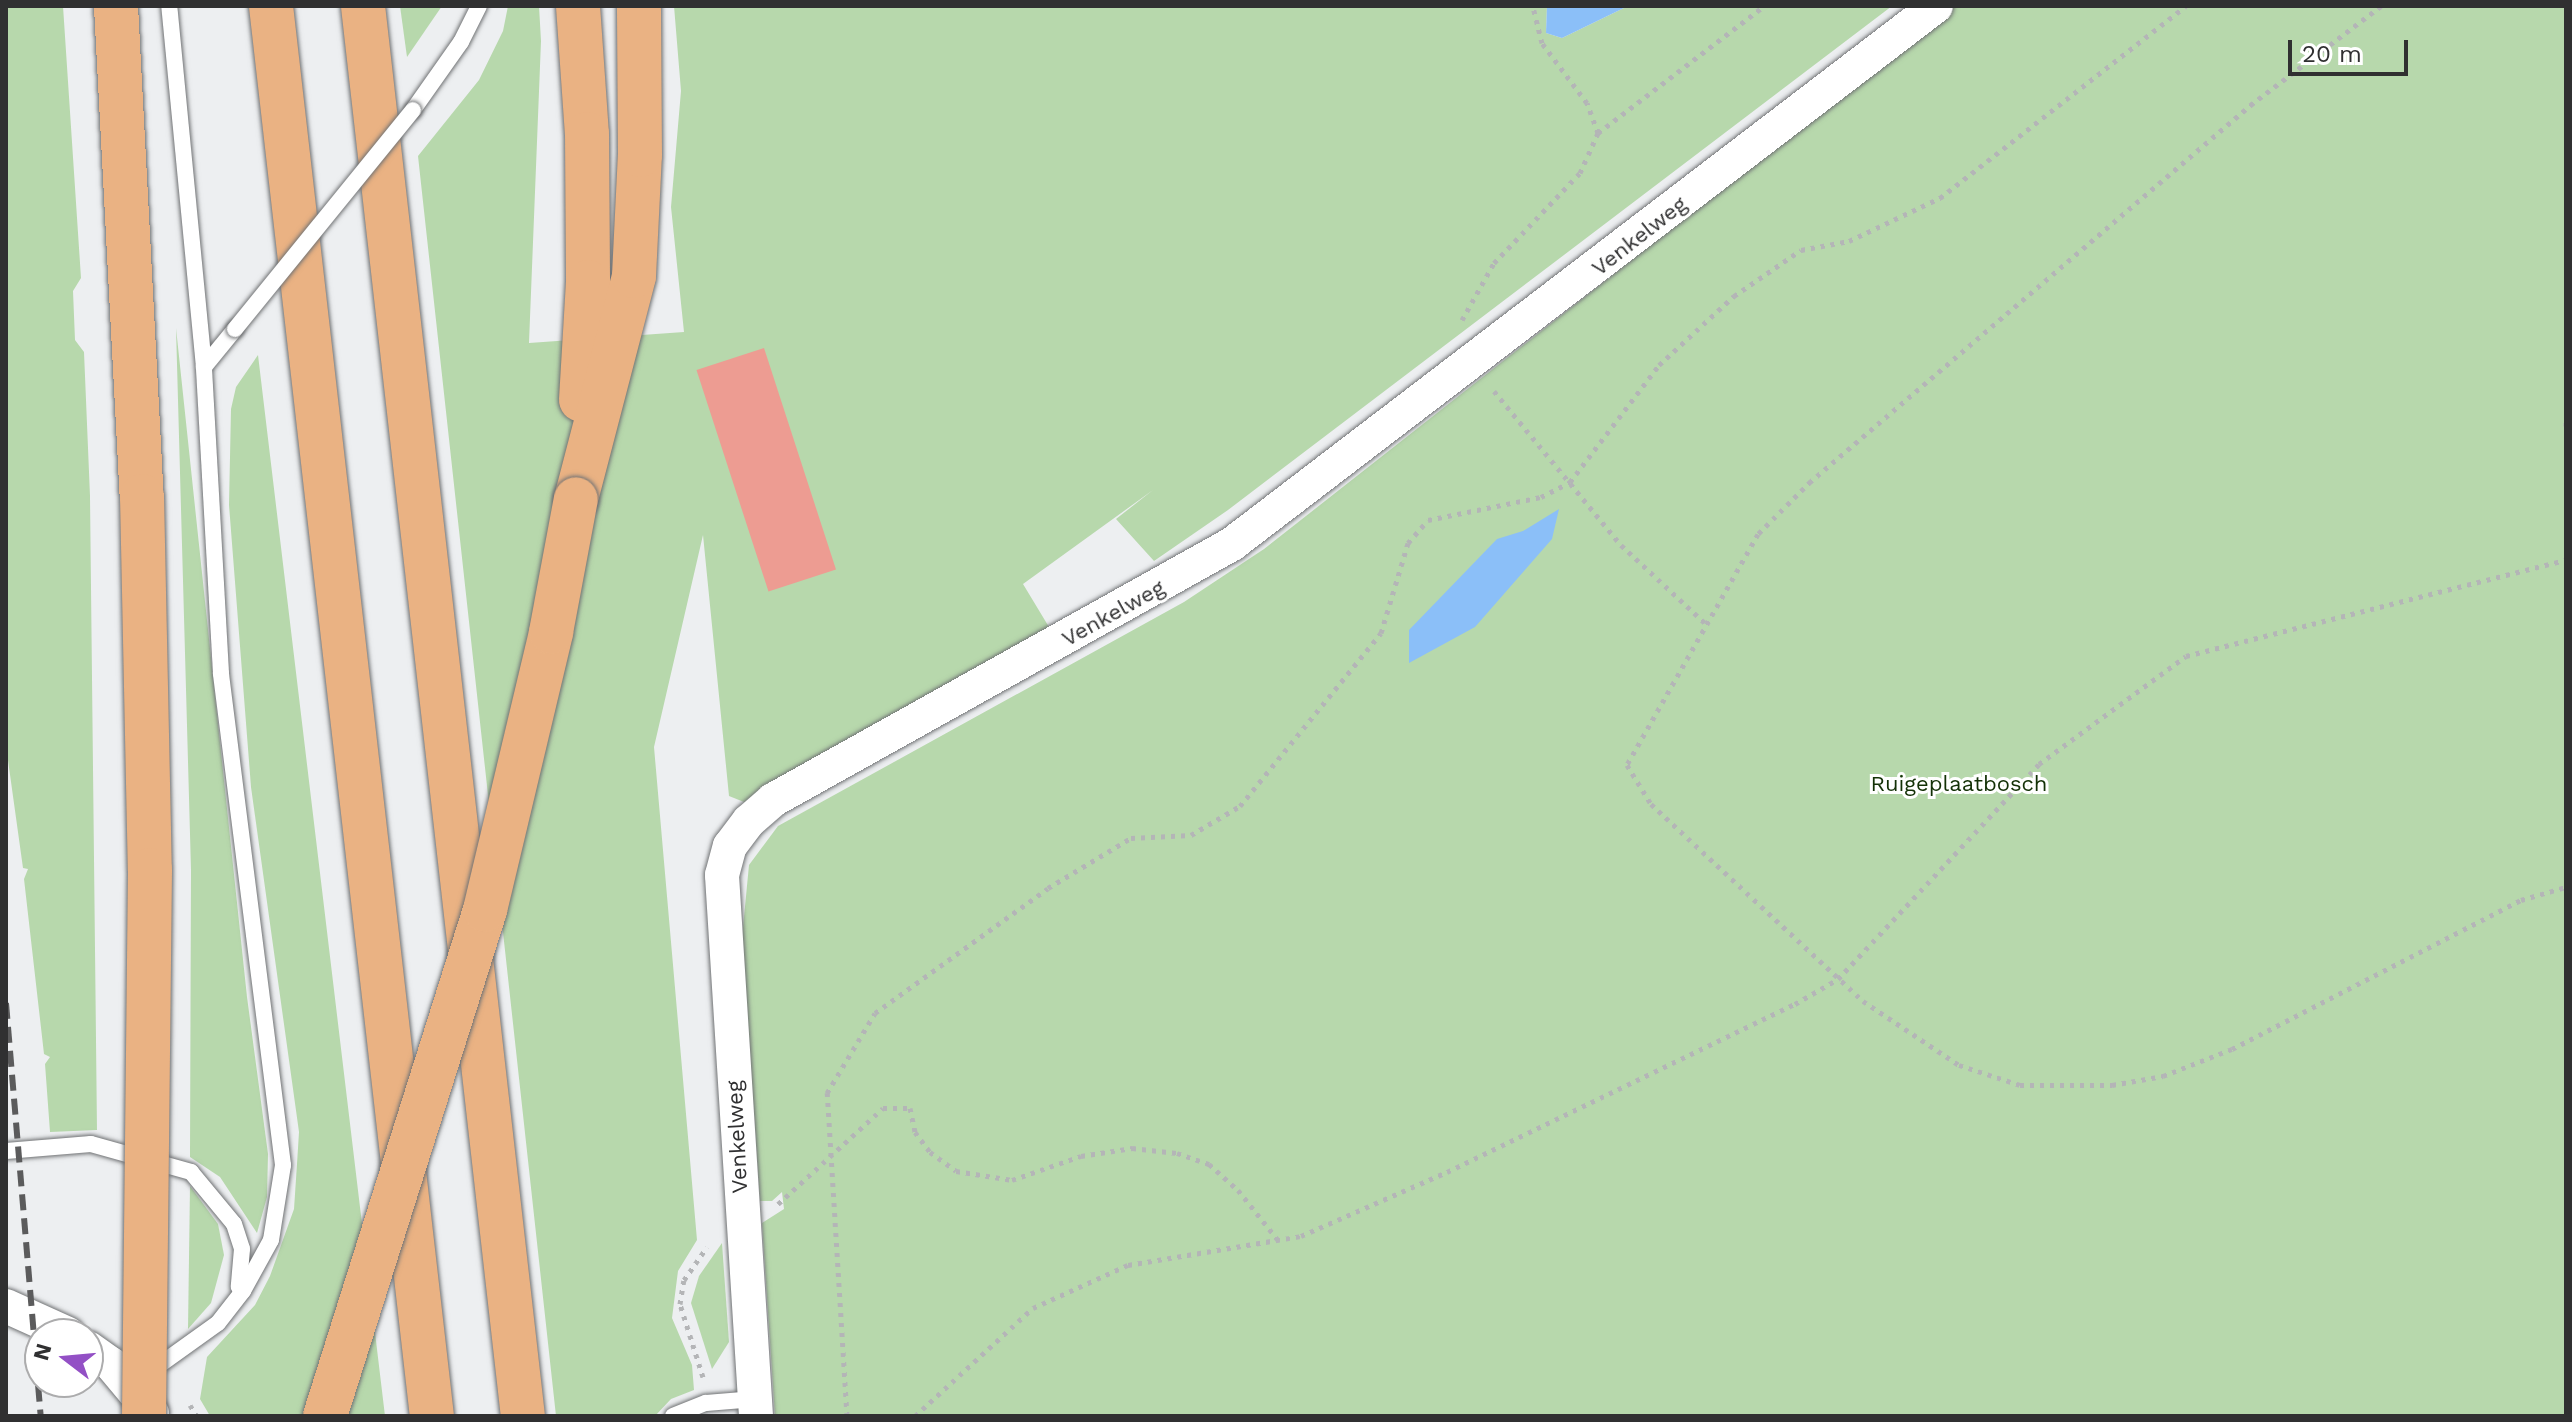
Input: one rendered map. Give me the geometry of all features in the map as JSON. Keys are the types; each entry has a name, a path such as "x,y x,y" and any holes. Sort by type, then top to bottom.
{"highway":[{"path":"116,6 142,496 150,870 137,1401"},
{"path":"271,6 432,1416"},
{"path":"363,6 523,1416"},
{"path":"576,499 588,282 587,134 578,6"},
{"path":"325,1416 485,910 551,632 576,499 634,276 640,155 639,6"}],"street":[{"name":"Venkelweg","path":"755,1408 722,875 730,846 749,821 773,800 1232,544 1472,364 1936,6"},
{"path":"6,1306 33,1318"},
{"path":"104,1365 154,1416"}],"lane":[{"path":"137,1401 218,1323 243,1291 271,1240 283,1165 221,673 204,367 169,6"},
{"path":"204,367 413,110 461,42 479,6"},
{"path":"6,1151 91,1144 191,1172 222,1205 242,1249 238,1289 218,1323"},
{"path":"673,1416 706,1403 755,1408"}],"path":[{"path":"1533,6 1542,43 1587,103 1598,133"},
{"path":"1705,623 1621,545 1472,364 1458,326 1494,263 1580,173 1598,133 1764,6"},
{"path":"847,1416 827,1093 842,1061 875,1013 1048,888 1131,838 1191,835 1240,806 1381,633 1408,543 1428,520 1541,497 1570,482 1659,365 1734,296 1801,250 1849,241 1940,198 2186,6"},
{"path":"2381,6 2253,103 1811,481 1758,534 1627,765 1651,804 1838,979 1893,1024 1986,1076 2055,1088 2112,1085 2163,1076 2232,1049 2521,900 2566,887"},
{"path":"915,1416 1033,1308 1128,1265 1278,1241 1447,1172 1838,979 2039,764 2186,656 2566,560"},
{"path":"706,1403 699,1354 680,1304 684,1280 727,1219 769,1212 830,1160 883,1108 910,1108 915,1132 930,1152 956,1171 1012,1180 1081,1156 1132,1148 1177,1153 1218,1173 1278,1241"}],"green space":[{"path":"6,6 63,6 81,278 73,291 75,340 84,352 90,496 97,1130 50,1132 45,1064 50,1057 44,1054 24,879 28,869 23,868 6,746"},
{"path":"400,6 442,6 407,57"},
{"path":"508,6 539,6 541,41 529,343 684,332 671,207 681,91 674,6 1547,6 1546,33 1562,38 1628,6 1892,6 1228,510 1154,561 1116,519 1153,490 1023,584 1052,632 749,804 729,796 703,535 654,747 697,1240 678,1271 672,1318 692,1365 694,1390 671,1399 655,1416 556,1416 418,156 479,80 503,31"},
{"name":"Ruigeplaatbosch","path":"1955,6 2566,6 2566,1416 775,1416 762,1223 784,1209 782,1192 772,1201 760,1201 742,938 749,865 778,826 1184,602 1264,549"},
{"path":"176,328 247,997 268,1154 267,1197 257,1233 220,1177 190,1157 191,870"},
{"path":"258,355 385,1416 210,1416 200,1399 207,1357 255,1305 270,1276 294,1209 299,1132 251,787 229,505 231,409 236,387"},
{"path":"190,1186 218,1224 224,1255 211,1303 188,1329"},
{"path":"722,1243 729,1342 712,1369 691,1303 699,1276"}],"water":[{"path":"1547,6 1628,6 1562,38 1546,33"},
{"path":"1559,509 1552,539 1475,627 1409,663 1409,630 1497,539 1523,531"}],"building":[{"path":"764,348 836,570 768,592 696,370"}],"railway":[{"path":"6,1003 41,1416"}]}
